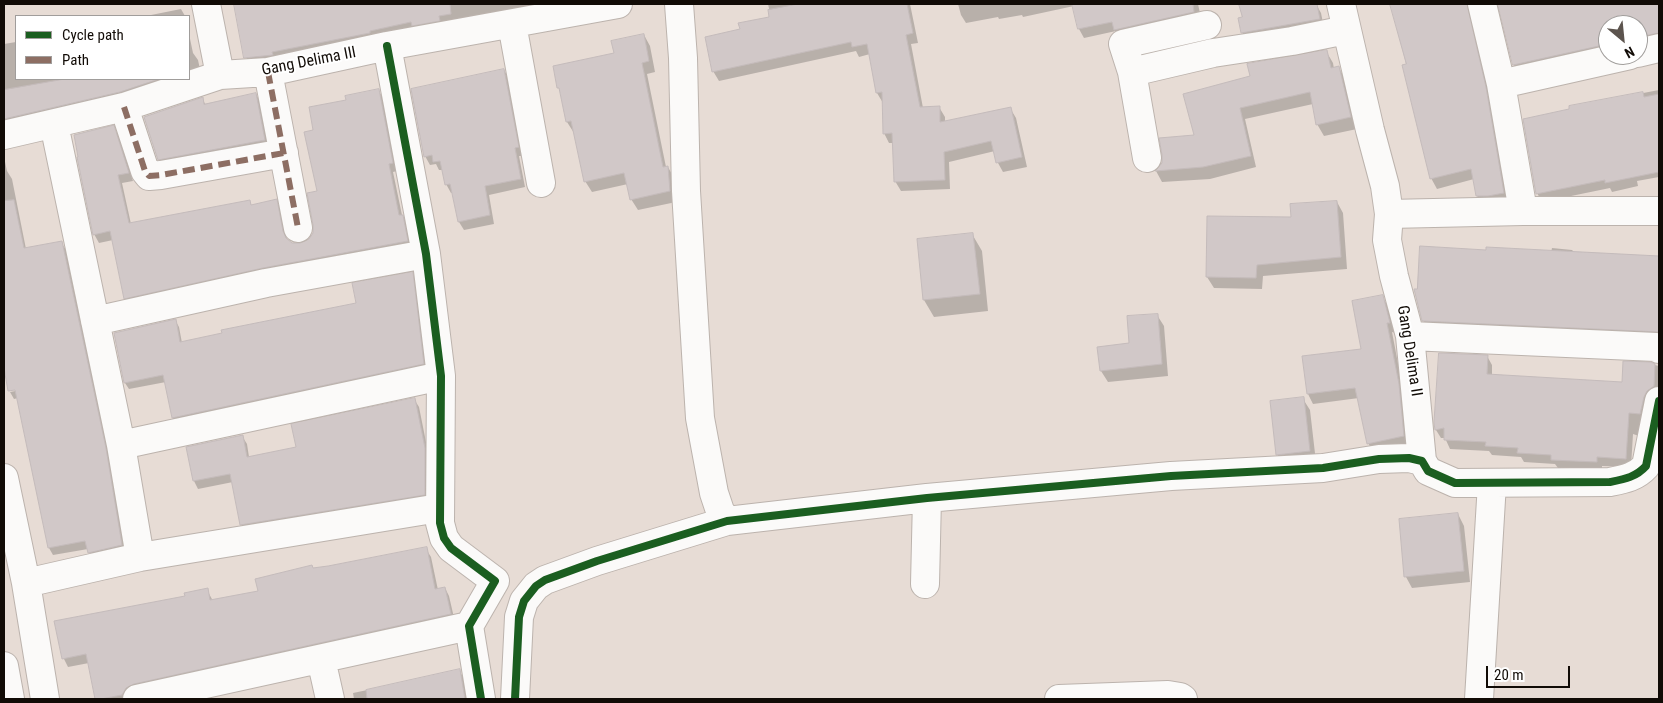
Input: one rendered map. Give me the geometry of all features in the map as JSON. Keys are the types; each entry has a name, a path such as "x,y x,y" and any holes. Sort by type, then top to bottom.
{"street":[{"path":"206,4 220,75"},
{"name":"Gang Delima III","path":"4,135 124,107 220,75 268,72 387,46 618,4"},
{"path":"679,4 683,58 686,191 700,418 714,493 720,511 727,522"},
{"name":"Gang Delima II","path":"1342,4 1346,30 1385,186 1388,214 1387,240 1410,336 1422,461"},
{"path":"1482,4 1501,84 1523,211"},
{"path":"1147,158 1132,72 1123,44 1205,14 1213,53"},
{"path":"512,24 541,183"},
{"path":"1132,72 1213,53 1292,41 1346,30"},
{"path":"387,46 426,254 441,376 440,523 444,538 451,548 524,601"},
{"path":"1501,84 1598,62"},
{"path":"268,72 298,228"},
{"path":"124,107 146,174 149,176 284,153"},
{"path":"54,124 121,445 140,557"},
{"path":"1388,214 1523,211 1659,212"},
{"path":"95,321 266,284 426,254"},
{"path":"1410,336 1656,346 1659,349"},
{"path":"121,445 441,376"},
{"path":"515,699 519,617 524,601 536,586 545,580 597,561 727,522 927,498 1171,476 1323,468 1386,458 1409,458 1422,461 1428,471 1456,483 1610,482 1639,474 1646,466 1659,402"},
{"path":"4,478 26,583 45,699"},
{"path":"1479,699 1492,482"},
{"path":"925,584 927,498"},
{"path":"26,583 140,557 439,508"},
{"path":"481,699 469,626 495,581"},
{"path":"137,699 167,696 469,626"},
{"path":"321,659 330,699"},
{"path":"4,666 10,699"},
{"path":"1059,699 1168,695 1183,699"}],"building":[{"path":"234,4 450,4 451,14 439,16 440,21 412,26 411,22 370,31 370,33 272,52 273,55 244,58"},
{"path":"798,4 907,4 913,33 906,35 920,107 940,106 940,122 1011,107 1022,157 996,163 991,141 944,152 945,180 894,182 892,133 883,134 882,92 876,93 867,44 852,47 851,42 712,72 705,37 740,29 738,23 769,17 768,10"},
{"path":"1072,4 1193,4 1194,12 1114,30 1112,22 1078,29"},
{"path":"1239,4 1317,4 1320,19 1241,33 1238,18 1242,17"},
{"path":"1390,4 1467,4 1486,87 1504,193 1476,196 1471,169 1430,179 1402,65 1406,64"},
{"path":"1498,4 1659,4 1659,33 1648,35 1648,15 1598,15 1598,46 1513,65"},
{"path":"644,34 649,61 642,63 663,167 668,166 670,191 630,200 624,173 584,182 571,121 566,122 553,66 614,53 611,41"},
{"path":"1327,50 1331,68 1339,66 1351,117 1316,125 1310,92 1240,108 1251,156 1203,167 1155,171 1162,163 1159,138 1194,135 1183,94 1250,76 1247,64"},
{"path":"504,69 519,147 515,148 521,179 485,186 490,215 458,222 450,184 445,185 440,161 433,162 432,155 424,157 411,89"},
{"path":"59,80 156,80 120,92 4,119 4,90"},
{"path":"379,89 393,163 389,164 399,215 403,215 408,241 263,268 124,299 110,231 93,235 74,135 114,125 129,173 118,175 129,223 250,200 251,205 277,199 286,238 292,243 300,243 309,239 313,233 307,193 317,191 304,132 313,130 309,107 346,100 345,96"},
{"path":"1643,92 1644,97 1659,94 1659,172 1605,183 1605,180 1536,194 1523,119 1569,109 1569,106"},
{"path":"256,93 265,140 158,160 144,117 203,97 204,104"},
{"path":"14,200 24,248 62,241 106,448 122,545 88,553 85,541 48,548 15,390 8,391 4,368 4,201"},
{"path":"1337,201 1341,257 1257,265 1256,278 1206,277 1207,216 1291,217 1290,204"},
{"path":"973,233 980,294 923,300 917,239"},
{"path":"1420,246 1486,250 1486,247 1659,256 1659,332 1422,321 1414,289 1417,289"},
{"path":"413,272 424,364 172,418 163,375 124,383 114,333 176,319 180,342 222,333 221,330 356,303 352,283"},
{"path":"1383,295 1390,323 1387,323 1399,384 1404,436 1367,444 1355,388 1307,394 1302,356 1361,349 1352,301"},
{"path":"1158,314 1162,364 1100,371 1097,347 1129,343 1127,316"},
{"path":"1439,353 1488,355 1487,374 1622,382 1623,361 1651,362 1655,364 1654,386 1647,391 1644,397 1640,414 1629,413 1626,459 1597,457 1597,462 1551,460 1551,455 1517,453 1518,448 1485,446 1486,442 1444,440 1444,428 1435,430 1434,423"},
{"path":"1304,397 1310,451 1276,455 1270,401"},
{"path":"415,398 425,448 425,495 240,525 230,474 193,481 186,447 243,435 247,457 296,447 291,424"},
{"path":"1458,513 1464,571 1404,577 1399,519"},
{"path":"427,547 435,589 445,587 451,614 134,684 126,688 122,695 101,699 95,699 86,654 62,659 54,621 185,596 184,593 208,588 210,600 258,591 255,579 312,565 313,568 328,566"},
{"path":"460,669 465,699 367,699 366,690"}],"marked path":[{"path":"268,72 298,228"},
{"path":"124,107 145,171 149,176 284,153"}],"cycle path":[{"path":"387,46 426,254 441,376 440,523 444,538 451,548 495,581 469,626 481,699"},
{"path":"515,699 519,617 524,601 536,586 545,580 597,561 727,521 927,498 1171,476 1323,468 1379,459 1409,458 1422,461 1428,471 1455,483 1610,482 1625,479 1646,466 1659,401"}]}
